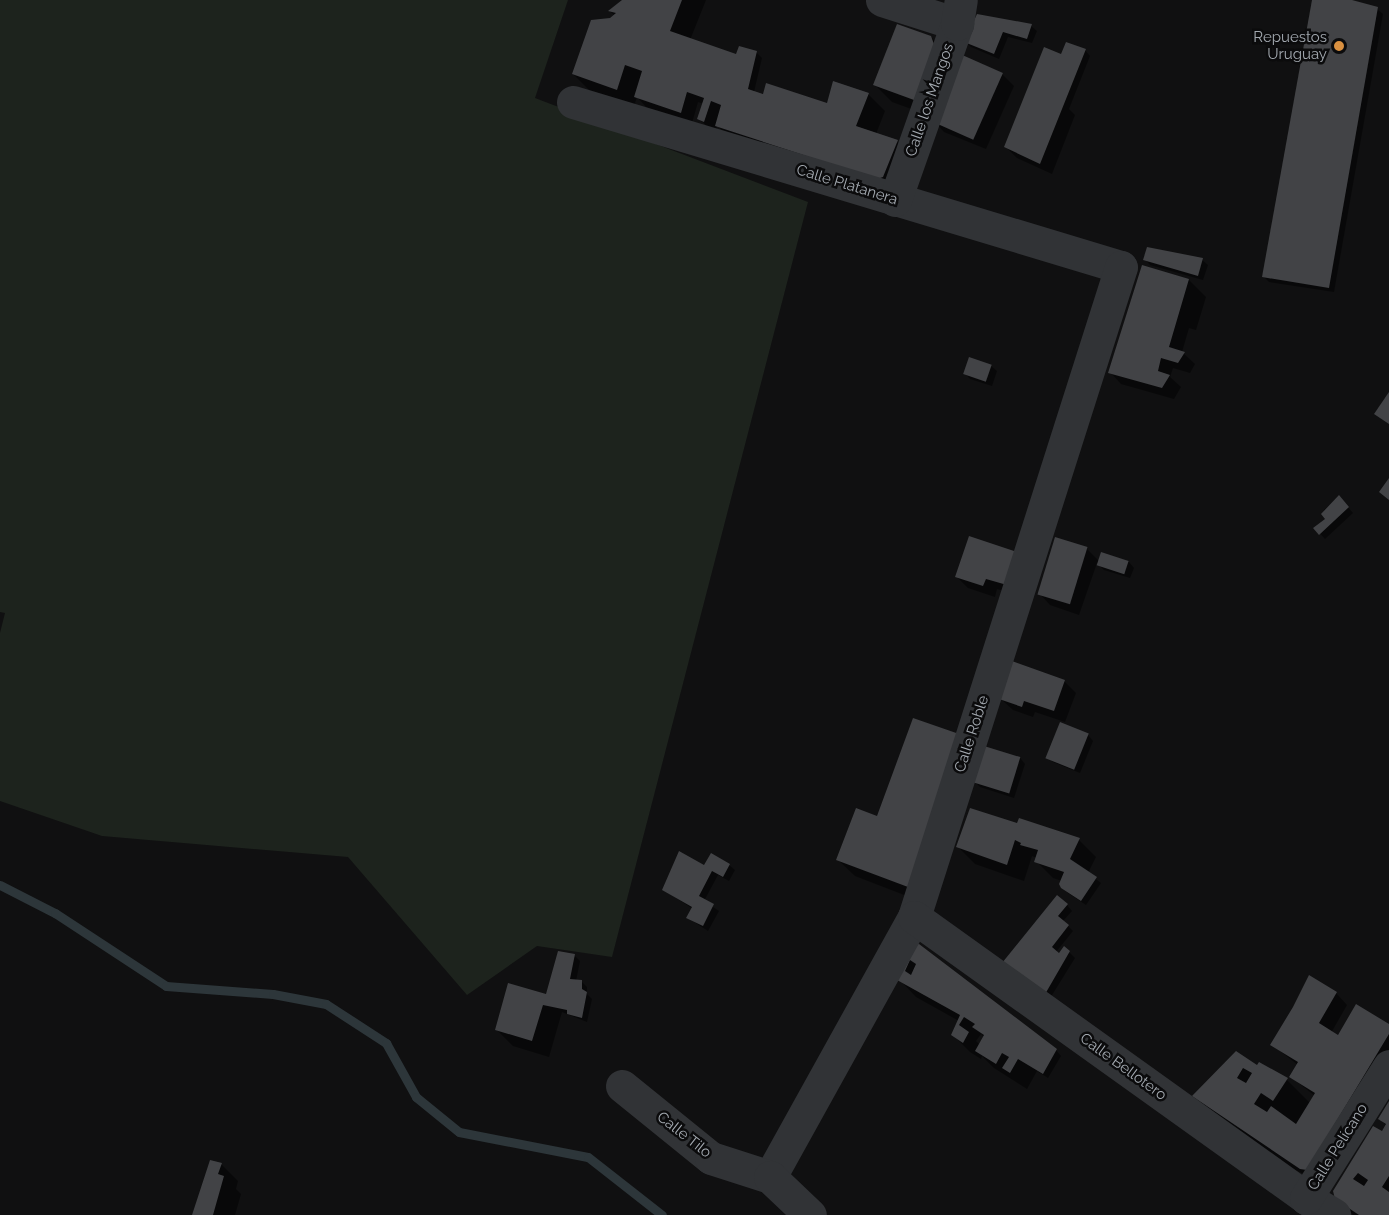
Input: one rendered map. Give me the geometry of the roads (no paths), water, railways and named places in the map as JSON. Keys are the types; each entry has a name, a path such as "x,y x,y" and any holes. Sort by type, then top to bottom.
{"street":[{"path":"882,0 959,12"},
{"name":"Calle los Mangos","path":"896,200 959,12"},
{"name":"Calle Platanera","path":"573,102 1121,267"},
{"name":"Calle Roble","path":"770,1177 914,917 1121,267"},
{"name":"Calle Bellotero","path":"914,917 1320,1207"},
{"name":"Calle Pelícano","path":"1320,1207 1389,1066"},
{"name":"Calle Tilo","path":"622,1086 711,1158 770,1177 810,1215"}],"waterway":[{"path":"0,885 55,913 166,986 273,994 326,1004 386,1043 416,1097 459,1132 588,1157 662,1215"}],"place":[{"name":"Repuestos Uruguay","path":"1339,46"}]}
